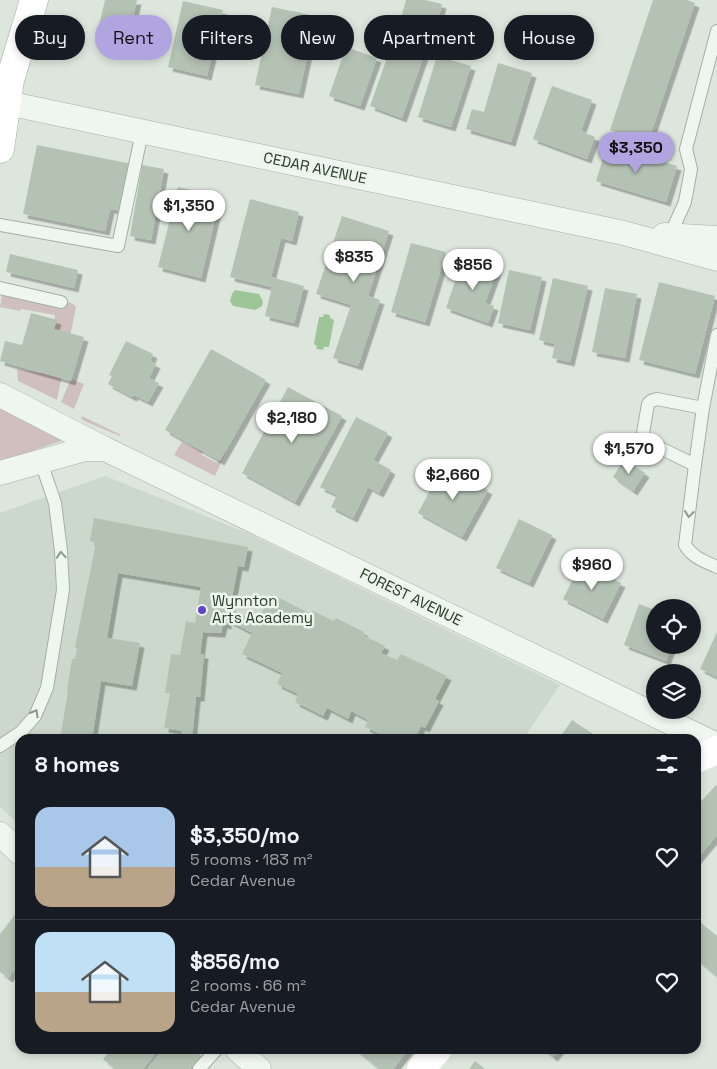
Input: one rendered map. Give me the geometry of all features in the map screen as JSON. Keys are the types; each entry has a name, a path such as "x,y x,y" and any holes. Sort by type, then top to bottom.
{"main road":[{"path":"0,149 6,86 34,0"},
{"path":"701,758 717,750"},
{"path":"421,1069 434,1054"}],"street":[{"name":"CEDAR AVENUE","path":"6,86 142,132 624,233"},
{"path":"624,233 717,238"},
{"path":"624,233 717,259"},
{"name":"FOREST AVENUE","path":"0,395 105,449 694,734"},
{"name":"FOREST AVENUE","path":"0,474 85,449 105,449"},
{"name":"FOREST AVENUE","path":"701,737 717,745"},
{"path":"0,834 15,848"},
{"path":"242,1054 259,1069"}],"lane":[{"path":"670,236 685,202 691,169 686,149 717,31"},
{"path":"0,225 118,246 142,132"},
{"path":"0,288 60,302"},
{"path":"717,335 703,408 685,544 689,552 697,558 717,567"},
{"path":"695,465 646,440 643,433 648,404 652,401 657,399 703,408"},
{"path":"18,734 35,716 47,688 63,590 61,551 55,503 41,462"},
{"path":"0,746 15,736"},
{"path":"199,1069 212,1054"}],"shaded area":[{"path":"235,290 259,294 263,301 262,306 255,310 233,306 230,301"},
{"path":"20,293 72,303 76,307 57,400 18,381 17,369 40,373 44,352 49,352 55,315 0,307 2,294"},
{"path":"324,314 330,315 330,318 334,320 329,347 324,347 323,350 316,349 317,346 314,344 319,317 323,317"},
{"path":"71,379 84,384 74,409 61,402"},
{"path":"0,404 64,440 0,462"},
{"path":"82,416 121,435 84,421 81,419"},
{"path":"241,418 215,476 174,455 182,442 203,452 202,455 217,463"},
{"name":"Wynnton Arts Academy","path":"105,476 250,534 560,685 526,734 15,734 15,820 0,807 0,513"}],"building":[{"path":"105,0 137,0 133,15 102,15"},
{"path":"406,0 425,0 442,4 439,15 402,15"},
{"path":"653,0 687,0 695,3 648,142 610,130"},
{"path":"183,1 223,10 222,15 182,15 182,60 211,60 207,76 168,67 170,60 172,60 172,49"},
{"path":"272,7 311,15 281,15 281,60 306,60 299,94 255,85 260,60 271,60 270,15"},
{"path":"354,50 364,53 364,60 376,60 360,106 329,96 341,60 354,60"},
{"path":"386,60 422,60 402,118 370,106"},
{"path":"436,60 451,60 471,66 451,127 418,117"},
{"path":"498,63 532,73 511,142 466,129 472,109 484,112"},
{"path":"552,86 592,100 581,131 595,137 587,159 533,139"},
{"path":"37,145 132,164 122,211 110,209 105,231 23,214"},
{"path":"607,145 677,166 666,202 596,181"},
{"path":"142,165 164,169 151,240 130,236"},
{"path":"178,187 220,197 201,278 158,267"},
{"path":"250,199 299,212 292,241 281,238 271,277 304,286 294,323 265,316 272,287 230,277"},
{"path":"342,216 389,231 368,296 380,300 358,366 333,358 351,305 316,294"},
{"path":"411,243 446,252 425,322 391,312"},
{"path":"10,254 78,270 74,288 6,272"},
{"path":"463,258 497,270 485,303 494,306 488,323 446,308"},
{"path":"509,270 542,277 530,330 498,323"},
{"path":"553,278 588,286 570,362 552,358 555,344 539,340"},
{"path":"659,282 715,296 695,374 639,360"},
{"path":"605,288 637,294 625,358 592,352"},
{"path":"31,313 57,320 54,329 84,337 71,381 0,361 5,341 22,345"},
{"path":"126,341 153,354 150,361 156,364 149,378 159,383 148,402 134,395 132,397 108,384 112,376 109,375"},
{"path":"211,349 266,380 220,461 165,430"},
{"path":"288,387 342,416 295,502 242,473"},
{"path":"356,417 388,433 373,460 391,470 379,493 368,487 353,518 331,507 337,495 320,487"},
{"path":"624,459 645,473 633,491 613,477"},
{"path":"443,466 488,490 462,537 418,513"},
{"path":"94,518 248,547 244,567 238,566 230,609 257,622 271,594 311,614 313,611 334,621 336,618 364,632 363,635 385,646 381,653 397,660 401,654 447,676 435,699 439,701 425,728 421,726 417,734 380,734 365,727 368,720 351,711 348,719 327,708 323,716 295,702 298,694 277,684 282,673 242,654 252,633 227,620 227,625 223,624 221,633 203,632 200,654 204,654 200,697 196,697 192,734 182,734 182,731 164,728 170,693 165,693 171,654 180,655 186,621 195,623 201,587 118,573 107,638 140,643 132,686 101,681 93,734 61,734 72,659 75,659 77,648 75,647 96,543 90,541"},
{"path":"519,519 552,535 529,583 496,568"},
{"path":"581,563 621,583 603,619 563,599"},
{"path":"639,604 646,607 646,653 624,645"},
{"path":"717,632 717,677 701,669"},
{"path":"648,654 669,654 666,661"},
{"path":"572,720 593,734 562,734"},
{"path":"716,785 717,835 701,854 701,802"},
{"path":"15,915 15,969 8,978 0,972 0,934"},
{"path":"701,923 717,936 717,977 701,963"},
{"path":"107,1054 155,1054 143,1069 115,1069 103,1059"},
{"path":"160,1054 199,1054 201,1056 190,1069 147,1069"},
{"path":"361,1054 405,1054 393,1069 379,1069"},
{"path":"475,1061 485,1069 469,1069"}],"place":[{"name":"Wynnton Arts Academy","path":"202,610"}]}
